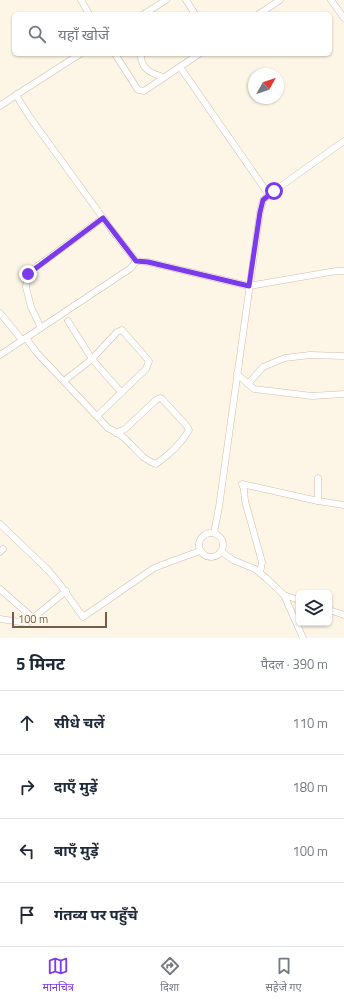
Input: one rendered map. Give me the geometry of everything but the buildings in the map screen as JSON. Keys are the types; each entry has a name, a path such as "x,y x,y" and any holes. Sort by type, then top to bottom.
{"street":[{"path":"81,0 88,12"},
{"path":"147,12 166,0"},
{"path":"186,0 193,12"},
{"path":"262,12 280,0"},
{"path":"331,0 344,18"},
{"path":"0,106 77,56"},
{"path":"115,56 138,90 144,91 195,56"},
{"path":"140,56 142,65 147,71 164,77"},
{"path":"180,67 269,195"},
{"path":"16,95 29,116 136,261 148,262 249,286 344,271"},
{"path":"214,533 219,507 249,286 263,200 344,141"},
{"path":"41,328 31,307 26,287 28,274 103,218"},
{"path":"0,355 131,268 136,261"},
{"path":"0,313 108,428 123,438 148,462 156,464 164,458 183,441 190,430 160,398 125,429 116,433"},
{"path":"68,321 92,359 121,392"},
{"path":"64,381 92,359 117,332 122,330 149,360 146,369 97,416"},
{"path":"248,384 263,367 285,358 310,355 344,356"},
{"path":"237,374 254,389 312,396 344,394"},
{"path":"318,478 318,501"},
{"path":"260,573 262,562 245,501 242,484 318,501 344,505"},
{"path":"0,524 48,570 66,591 83,617 154,568 200,551"},
{"path":"214,533 220,536 224,542 222,552 212,558 205,556 200,551 199,544 201,538 207,534 214,533"},
{"path":"222,552 233,560 255,569 284,595 303,638"},
{"path":"0,589 33,618"},
{"path":"0,619 27,624 66,591"},
{"path":"284,595 296,599"},
{"path":"332,611 344,616"}],"route":[{"path":"28,274 103,218 136,261 148,262 249,286 263,200 274,191"}]}
